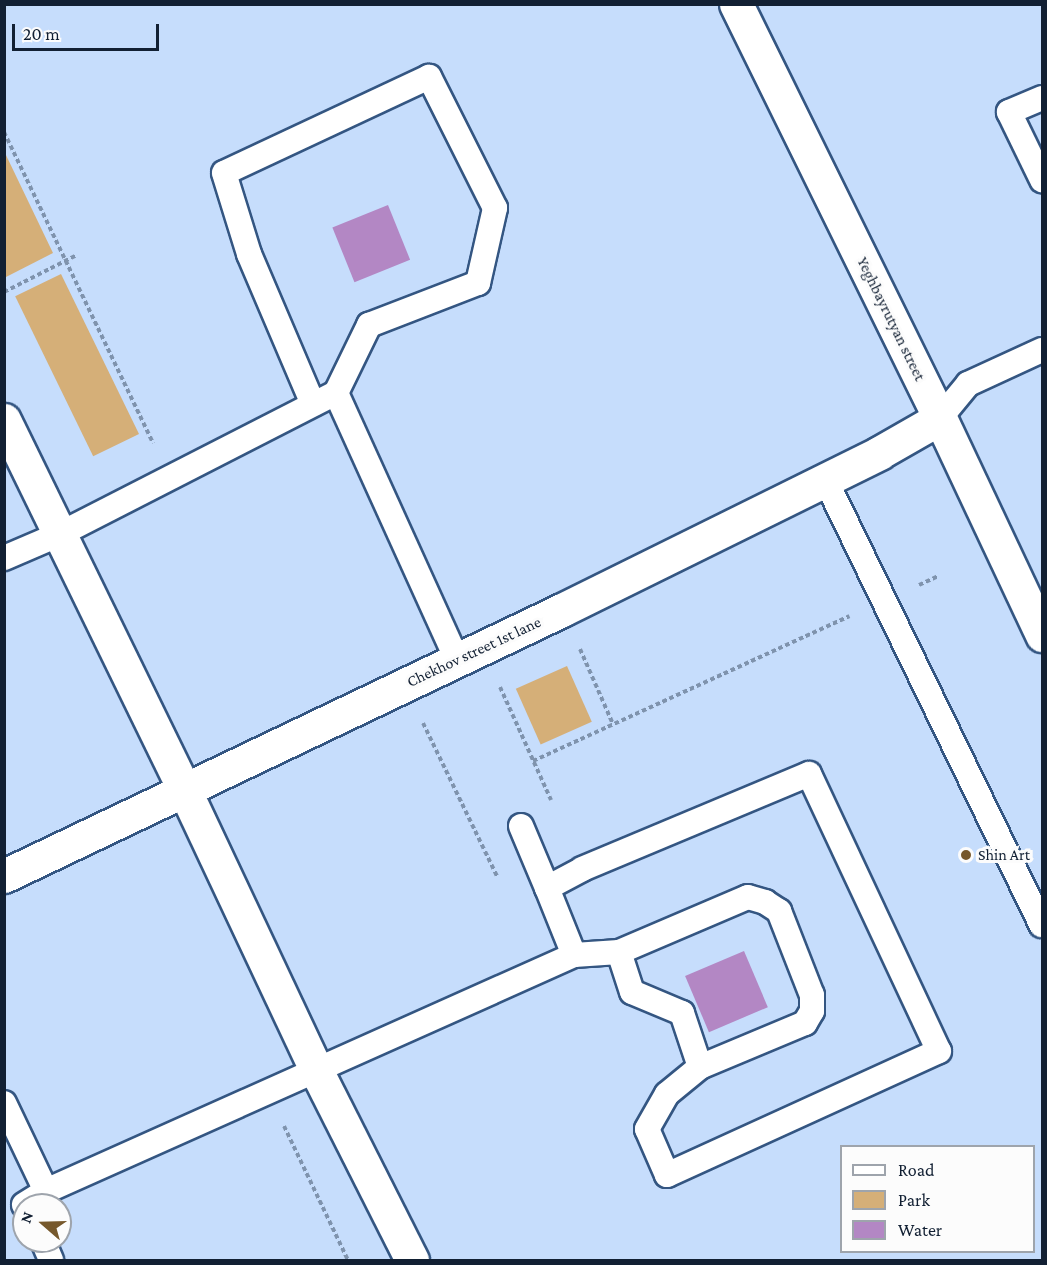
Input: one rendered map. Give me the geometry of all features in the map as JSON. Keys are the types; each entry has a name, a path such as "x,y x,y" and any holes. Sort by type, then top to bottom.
{"street":[{"name":"Yeghbayrutyan street","path":"740,6 940,418 1042,635"},
{"name":"Chekhov street 1st lane","path":"4,876 562,610 825,479 940,418"},
{"path":"4,420 184,789 316,1070 412,1260"}],"lane":[{"path":"4,558 60,534 336,393 369,325 478,283 495,208 429,77 224,172 249,254 314,404"},
{"path":"1042,98 1009,111 1042,180"},
{"path":"940,418 968,384 1042,351"},
{"path":"336,393 470,654"},
{"path":"825,479 1042,926"},
{"path":"50,1193 573,955 619,952 748,897 765,902 779,911 812,995 812,1011 805,1023 700,1066 668,1094 647,1129 667,1175 939,1051 809,774 582,869 547,888"},
{"path":"521,826 573,955"},
{"path":"619,952 632,992 682,1013 700,1066"},
{"path":"4,1103 28,1193"}],"path":[{"path":"4,132 171,478"},
{"path":"4,292 75,256"},
{"path":"533,761 938,576"},
{"path":"562,610 613,724"},
{"path":"470,654 533,761 553,804"},
{"path":"405,684 499,880 547,888"},
{"path":"279,1088 284,1130 348,1260"}],"green space":[{"path":"5,153 53,253 6,277 4,274"},
{"path":"61,274 139,434 93,456 15,296"},
{"path":"567,666 592,722 541,745 516,689"}],"water":[{"path":"388,205 410,260 354,282 332,227"},
{"path":"744,951 768,1007 709,1032 685,976"}],"place":[{"name":"Shin Art","path":"966,855"}]}
